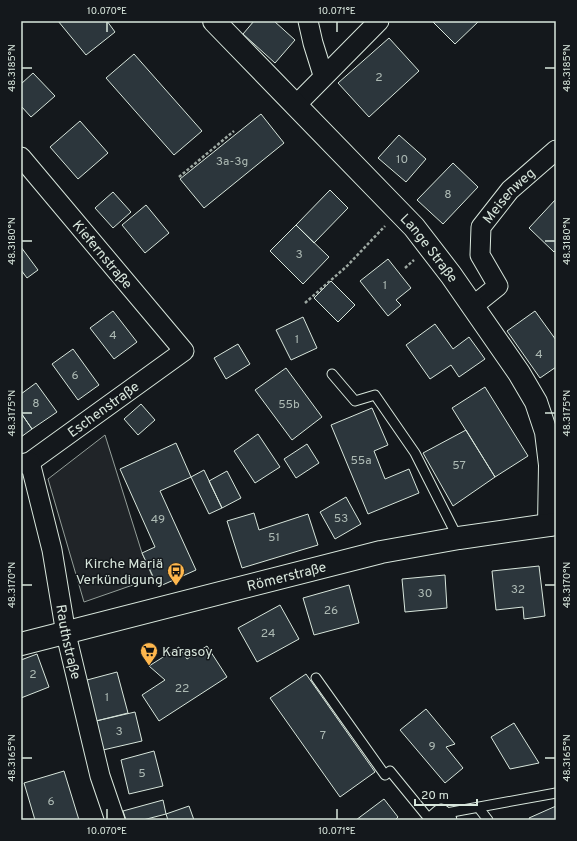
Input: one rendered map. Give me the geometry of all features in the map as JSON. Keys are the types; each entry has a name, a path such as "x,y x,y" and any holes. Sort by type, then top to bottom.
{"street":[{"name":"Lange Straße","path":"214,21 399,211 434,252 519,374 536,402 542,417 549,448 552,525"},
{"path":"308,21 313,43 324,75"},
{"path":"296,105 324,75 380,21"},
{"name":"Meisenweg","path":"473,306 498,286 480,255 481,227 510,190 556,150"},
{"name":"Kiefernstraße","path":"21,157 184,351"},
{"name":"Eschenstraße","path":"26,463 184,351"},
{"name":"Rauthstraße","path":"26,463 52,550 66,634 100,776 115,820"},
{"name":"Römerstraße","path":"21,644 66,634 352,558 459,538 552,525"}],"lane":[{"path":"332,374 355,401 375,394 414,453 459,538"},
{"path":"316,678 385,775 390,771 438,819 478,807 556,793"},
{"path":"478,807 488,820"}],"path":[{"path":"179,177 234,131"},
{"path":"305,303 347,266 399,211"}],"shaded area":[{"path":"105,435 142,553 153,578 84,602 48,479"}],"building":[{"path":"58,21 107,21 115,32 86,55"},
{"path":"254,21 274,21 295,40 275,63 243,34"},
{"path":"432,21 479,21 455,44"},
{"path":"389,38 419,71 369,117 338,83"},
{"path":"134,54 202,131 174,155 106,78"},
{"path":"33,73 55,96 31,117 21,106 21,84"},
{"path":"261,114 284,143 204,208 180,179"},
{"path":"80,121 108,153 78,179 50,147"},
{"path":"399,135 426,159 406,182 378,158"},
{"path":"453,163 478,187 443,224 417,200"},
{"path":"330,190 348,208 314,243 296,225"},
{"path":"113,192 131,212 113,228 95,208"},
{"path":"556,199 556,250 554,252 529,228"},
{"path":"146,205 169,233 145,253 122,225"},
{"path":"296,225 329,257 303,284 270,251"},
{"path":"21,247 38,270 27,278 21,270"},
{"path":"388,259 411,288 396,300 401,305 388,316 360,281"},
{"path":"331,281 355,305 338,322 314,298"},
{"path":"113,311 137,342 114,359 90,328"},
{"path":"535,311 556,340 556,367 540,378 507,331"},
{"path":"303,317 317,348 291,360 276,330"},
{"path":"435,324 453,349 469,337 485,359 459,377 451,365 430,379 406,345"},
{"path":"238,344 250,364 226,379 214,358"},
{"path":"73,349 99,385 78,400 52,364"},
{"path":"286,368 322,417 292,440 255,390"},
{"path":"36,383 57,412 32,429 21,413 21,394"},
{"path":"485,387 528,456 495,477 452,408"},
{"path":"141,404 155,420 138,435 124,419"},
{"path":"372,408 388,445 374,451 385,479 409,469 419,493 368,514 331,425"},
{"path":"21,413 32,429 21,437"},
{"path":"466,430 495,477 453,506 423,453"},
{"path":"258,434 280,467 255,483 234,451"},
{"path":"176,443 191,477 160,491 196,570 158,587 142,553 155,547 120,469"},
{"path":"307,444 319,463 296,478 284,459"},
{"path":"204,470 222,508 209,514 191,477"},
{"path":"227,471 241,498 222,508 209,481"},
{"path":"346,497 361,524 335,539 320,512"},
{"path":"254,513 259,530 308,514 318,545 242,568 227,521"},
{"path":"539,566 545,616 524,619 523,607 496,610 492,571"},
{"path":"445,575 447,608 405,612 402,579"},
{"path":"349,585 359,623 314,635 303,598"},
{"path":"280,605 299,639 257,662 238,628"},
{"path":"207,646 227,677 159,721 142,695 165,680 149,666 179,647 187,659"},
{"path":"37,654 49,687 21,698 21,660"},
{"path":"117,672 128,713 96,721 87,680"},
{"path":"306,674 375,772 340,797 270,698"},
{"path":"426,709 455,744 446,747 463,768 445,783 400,730"},
{"path":"135,712 142,741 103,750 96,721"},
{"path":"514,723 539,763 510,769 491,737"},
{"path":"154,751 163,786 129,794 121,760"},
{"path":"64,771 79,820 35,820 24,783"},
{"path":"384,799 398,817 395,820 356,820"},
{"path":"163,800 166,814 143,820 126,820 123,811"},
{"path":"189,806 194,820 168,820 166,814"},
{"path":"556,806 556,820 530,820 529,818"}],"place":[{"name":"Kirche Mariä Verkündigung","path":"176,586"},
{"name":"Karasoy","path":"149,666"}]}
